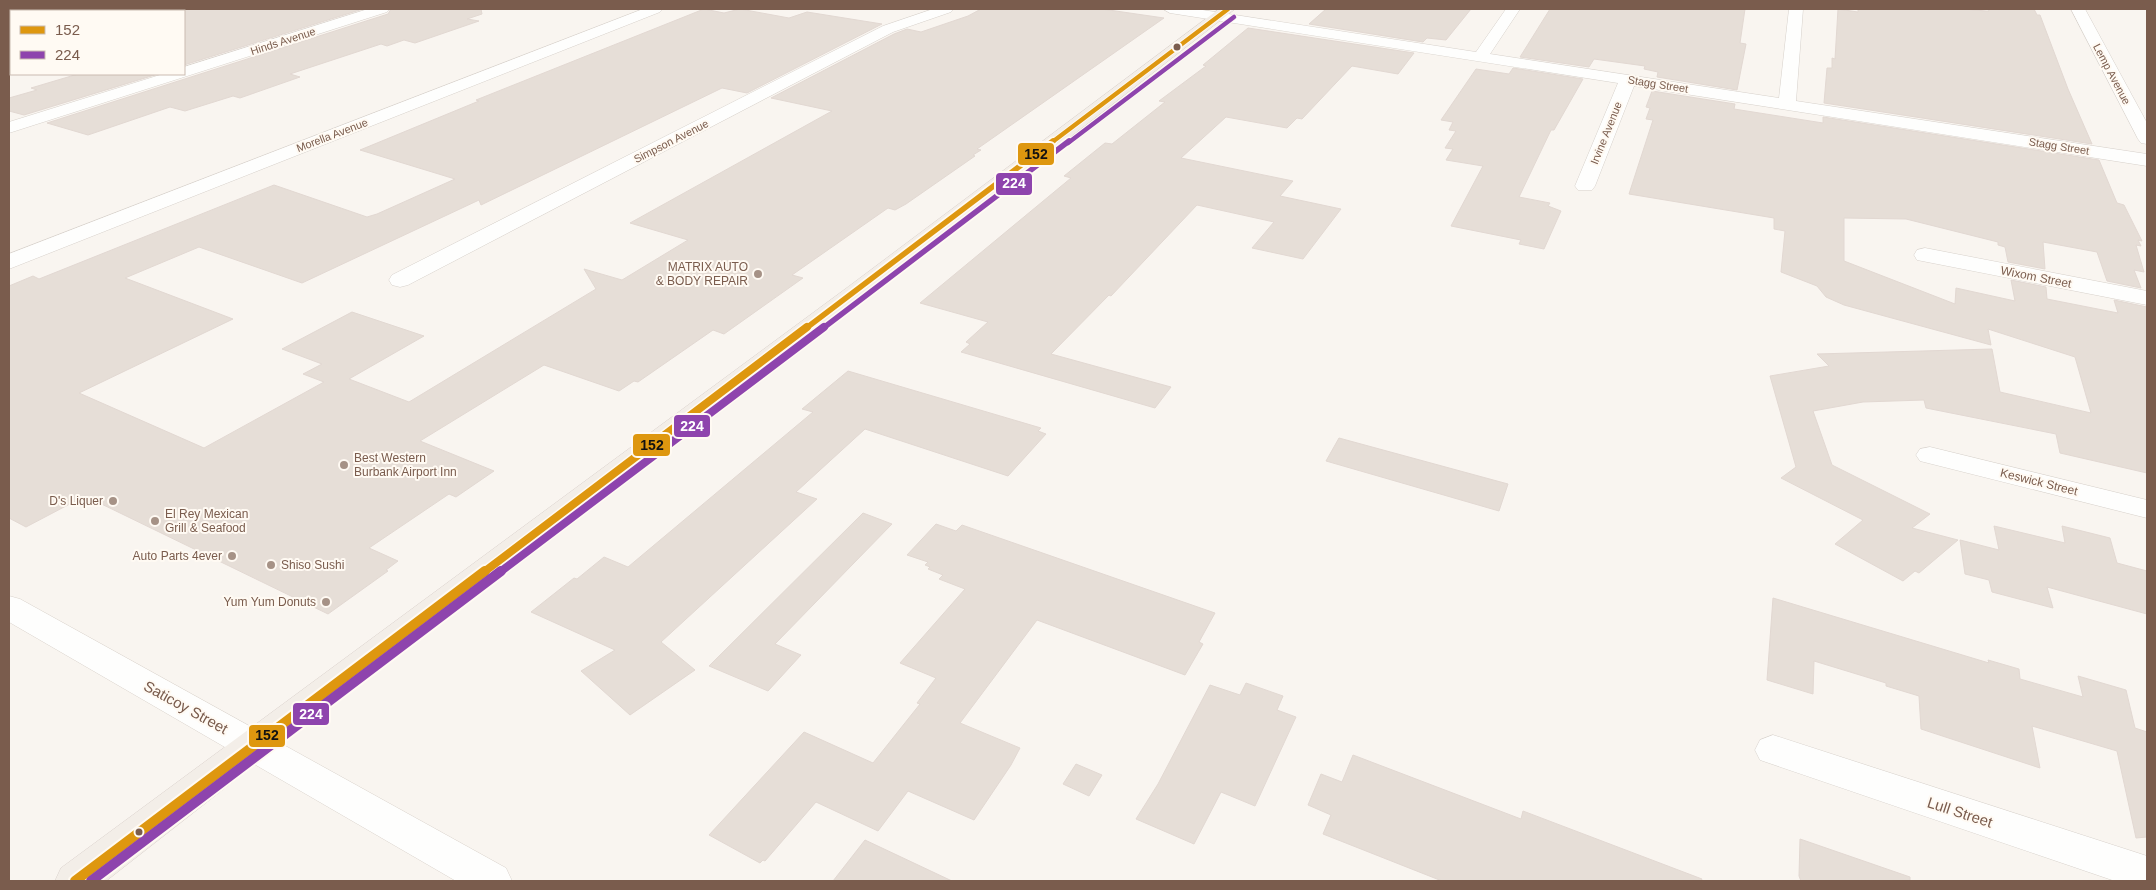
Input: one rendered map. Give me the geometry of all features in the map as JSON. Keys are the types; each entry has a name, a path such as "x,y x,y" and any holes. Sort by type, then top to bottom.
{"main road":[{"path":"75,881 1224,12"}],"street":[{"name":"Hinds Avenue","path":"185,72 382,9"},
{"name":"Morella Avenue","path":"9,262 655,9"},
{"name":"Simpson Avenue","path":"400,280 888,30 946,9"},
{"name":"Stagg Street","path":"1170,9 1224,12 1480,57 2147,160"},
{"path":"1480,57 1513,9"},
{"path":"1787,104 1796,9"},
{"name":"Lemp Avenue","path":"2078,9 2147,139"},
{"path":"9,128 176,75"},
{"name":"Irvine Avenue","path":"1585,186 1628,79"},
{"name":"Wixom Street","path":"1924,256 2147,298"},
{"name":"Keswick Street","path":"1930,454 2147,509"},
{"name":"Saticoy Street","path":"9,607 492,881"},
{"name":"Lull Street","path":"1773,750 2147,874"}],"building":[{"path":"184,9 363,9 185,65"},
{"path":"391,9 481,9 482,14 467,19 479,21 415,43 404,40 387,46 381,44 290,74 300,77 240,98 233,96 185,111 170,107 88,135 47,123 388,14"},
{"path":"704,9 724,13 740,9 789,18 807,12 882,24 747,93 722,88 481,205 479,200 302,283 199,247 125,278 233,319 79,393 204,448 324,382 303,374 322,364 282,349 352,312 424,336 349,379 409,402 596,289 584,269 622,280 688,240 630,223 832,111 771,98 894,34 907,29 921,32 968,16 981,9 1102,9 1164,18 977,149 981,150 973,155 975,156 906,204 895,210 888,208 792,275 803,278 724,334 713,330 638,382 634,381 619,391 544,365 420,441 494,471 456,497 449,494 369,548 398,561 386,570 388,571 328,614 85,496 26,527 9,518 9,286 33,276 39,279 274,185 367,217 377,214 455,179 360,150 479,101 476,100"},
{"path":"1326,9 1471,9 1446,40 1427,38 1423,42 1309,24"},
{"path":"1550,9 1745,9 1740,43 1746,44 1737,90 1657,77 1658,72 1644,69 1645,66 1594,59 1589,67 1520,57"},
{"path":"1838,9 1858,12 1858,9 1964,9 1989,11 1988,9 2034,9 2037,15 2040,15 2068,89 2092,144 1824,103 1827,68 1832,68 1832,58 1835,59"},
{"path":"1248,28 1414,53 1398,74 1352,66 1302,119 1297,118 1287,128 1226,117 1181,158 1293,181 1280,196 1341,209 1303,259 1252,248 1274,222 1197,205 1111,296 1109,295 1051,354 1171,387 1155,408 961,352 970,344 966,342 988,322 920,303 1071,178 1064,176 1105,143 1112,144 1165,102 1159,101 1206,66 1203,65"},
{"path":"1513,68 1583,79 1554,130 1551,130 1519,197 1550,203 1548,206 1561,211 1544,249 1519,244 1521,240 1451,226 1483,166 1446,160 1453,149 1445,148 1456,131 1449,130 1453,122 1441,120 1476,69 1509,74"},
{"path":"75,75 155,75 24,115 9,111 9,98 37,90 31,88"},
{"path":"1652,91 1735,104 1734,109 1823,123 1823,117 2099,160 2117,203 2124,205 2142,241 2138,240 2141,246 2136,245 2144,272 2134,270 2141,288 2107,281 2097,252 2043,242 2045,269 2008,262 2005,247 1998,245 1998,242 1906,219 1844,218 1844,261 1955,304 1956,288 2015,301 2011,280 2046,287 2047,299 2118,313 2114,300 2147,307 2147,473 2060,453 2056,434 1926,408 1924,400 1863,402 1813,411 1832,465 1930,514 1912,528 1958,540 1919,573 1915,571 1903,581 1835,544 1863,520 1781,478 1796,467 1770,376 1829,366 1817,354 1992,349 2000,392 2091,413 2075,357 1988,329 1991,345 1844,305 1826,297 1817,286 1781,272 1785,231 1774,229 1774,218 1629,194 1653,120 1646,119 1650,108 1646,107"},
{"path":"848,371 1041,428 1038,431 1046,434 1008,476 865,429 796,492 817,499 661,642 695,670 630,715 581,671 615,650 531,612 604,557 628,567 813,412 802,409"},
{"path":"1339,438 1508,484 1499,511 1326,461"},
{"path":"863,513 892,524 775,644 801,655 768,691 709,666"},
{"path":"936,524 956,531 962,525 1215,613 1199,642 1203,644 1185,675 1037,620 960,723 1020,748 1011,765 974,820 908,791 878,831 816,802 765,861 763,860 760,863 709,835 804,732 873,763 920,704 917,703 936,678 900,663 965,589 939,579 943,575 928,569 930,567 925,565 928,562 907,555"},
{"path":"1994,526 2065,543 2062,526 2110,538 2117,563 2147,571 2147,614 2047,587 2053,608 1992,592 1989,580 1965,574 1960,540 1999,550"},
{"path":"1773,598 1989,663 1988,660 2019,669 2020,679 2083,697 2078,676 2126,690 2135,728 2147,732 2147,837 2136,838 2117,751 2032,726 2040,768 1921,729 1919,696 1886,686 1886,683 1814,661 1813,694 1767,680"},
{"path":"1246,683 1283,696 1277,710 1296,717 1255,806 1221,792 1194,844 1136,819 1158,784 1210,685 1240,695"},
{"path":"1353,755 1521,819 1523,811 1702,879 1701,881 1442,881 1323,834 1331,815 1308,805 1321,774 1342,782"},
{"path":"1076,764 1102,775 1089,796 1063,784"},
{"path":"1800,839 1910,877 1910,881 1801,881 1799,876"},
{"path":"865,840 952,881 833,881"}],"transit line":[{"name":"152","path":"75,881 1228,9"},
{"name":"224","path":"91,881 1234,17"}],"place":[{"name":"MATRIX AUTO & BODY REPAIR","path":"758,274"},
{"name":"Best Western Burbank Airport Inn","path":"344,465"},
{"name":"D's Liquer","path":"113,501"},
{"name":"El Rey Mexican Grill & Seafood","path":"155,521"},
{"name":"Auto Parts 4ever","path":"232,556"},
{"name":"Shiso Sushi","path":"271,565"},
{"name":"Yum Yum Donuts","path":"326,602"}]}
